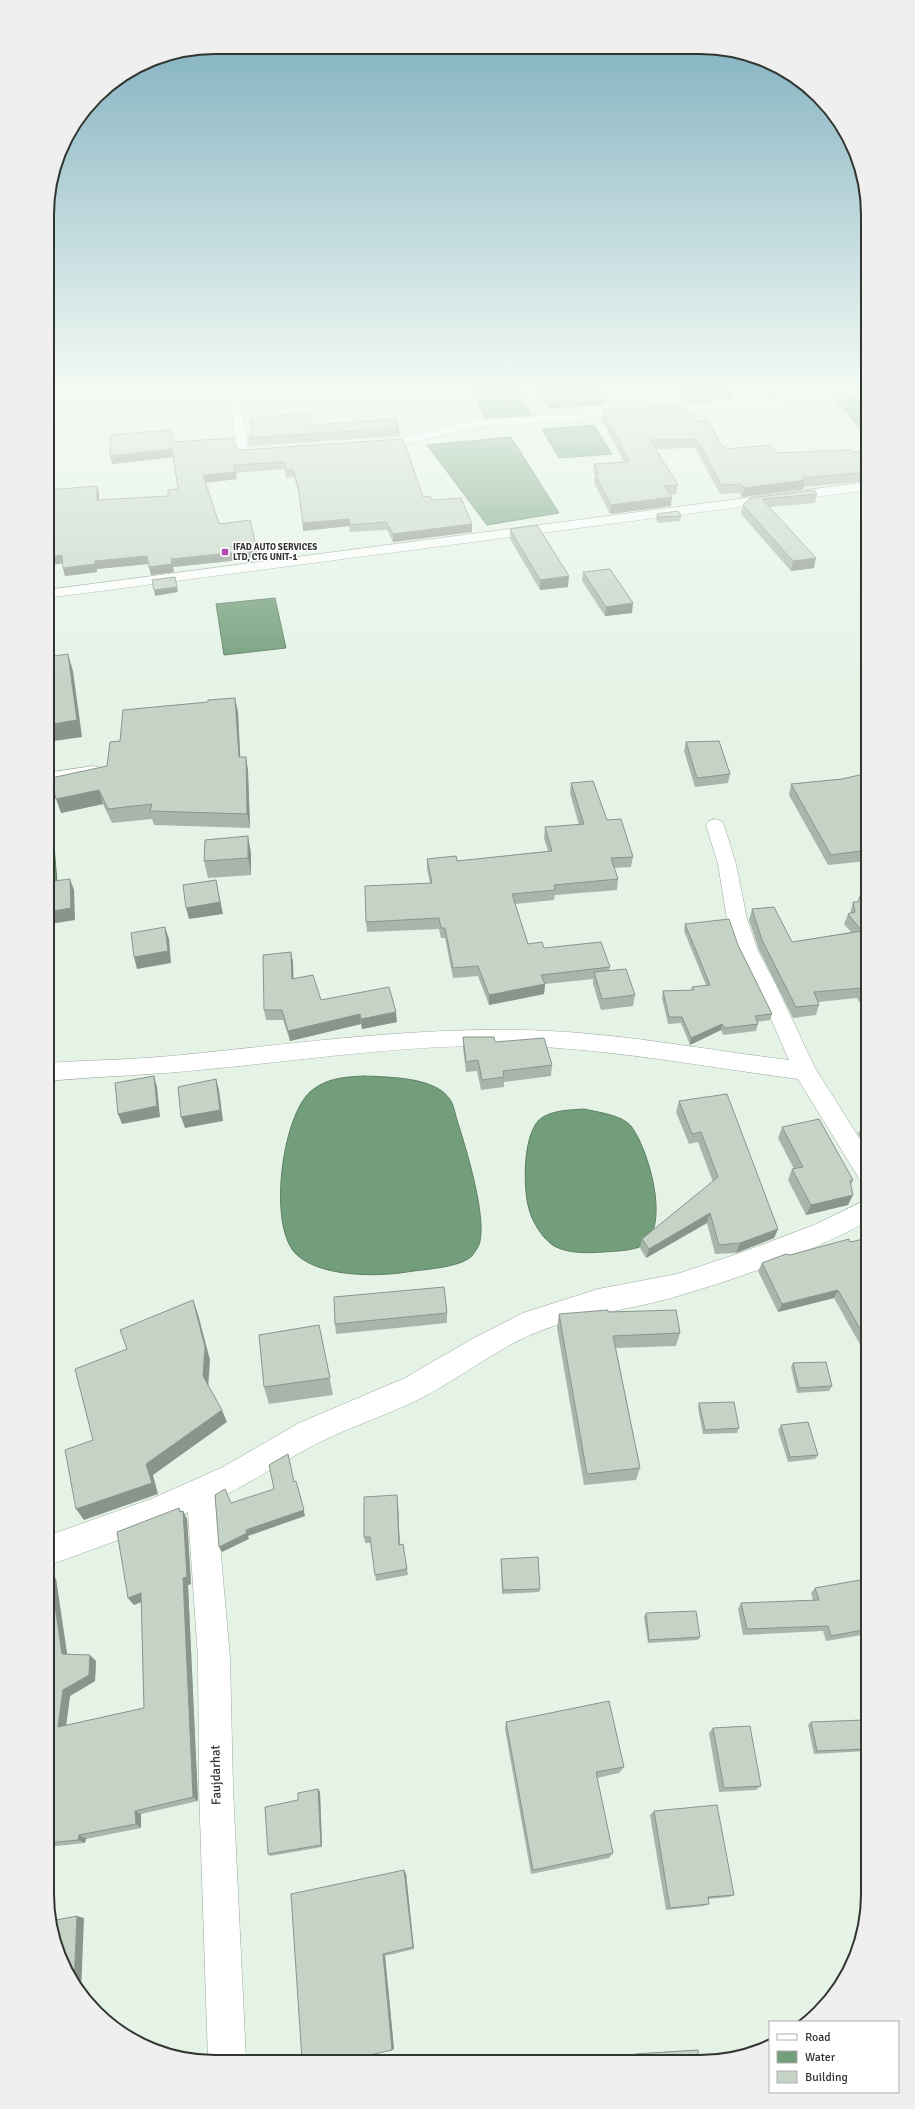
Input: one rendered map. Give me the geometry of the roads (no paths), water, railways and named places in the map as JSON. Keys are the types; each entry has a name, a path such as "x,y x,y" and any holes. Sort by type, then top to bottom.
{"street":[{"path":"54,593 861,487"},
{"path":"54,777 96,770"},
{"path":"715,825 727,864 737,919 748,951 766,986 805,1071 861,1162"},
{"path":"54,1072 168,1065 266,1053 453,1038 520,1038 598,1045 805,1071"},
{"path":"54,1548 154,1512 233,1477 309,1433 416,1387 481,1348 532,1321 598,1301 677,1284 741,1264 823,1233 861,1214"},
{"name":"Faujdarhat","path":"201,1491 214,1658 216,1788 227,2055"}],"water":[{"path":"457,484 541,484 559,513 487,525"},
{"path":"275,598 286,648 224,655 216,604"},
{"path":"54,845 57,883 54,884"},
{"path":"364,1076 415,1080 434,1086 442,1091 451,1101 470,1163 478,1198 480,1215 480,1243 472,1256 466,1260 450,1266 395,1274 350,1274 320,1268 307,1262 297,1255 288,1241 282,1222 282,1173 286,1147 292,1124 300,1105 310,1092 322,1084 336,1079"},
{"path":"584,1109 609,1114 627,1122 638,1137 644,1151 650,1168 656,1204 655,1221 651,1235 643,1245 639,1247 598,1252 579,1252 560,1249 550,1243 538,1230 530,1214 527,1200 525,1174 528,1146 531,1134 536,1124 543,1117 552,1113"}],"place":[{"name":"IFAD AUTO SERVICES LTD, CTG UNIT-1","path":"225,552"}]}
